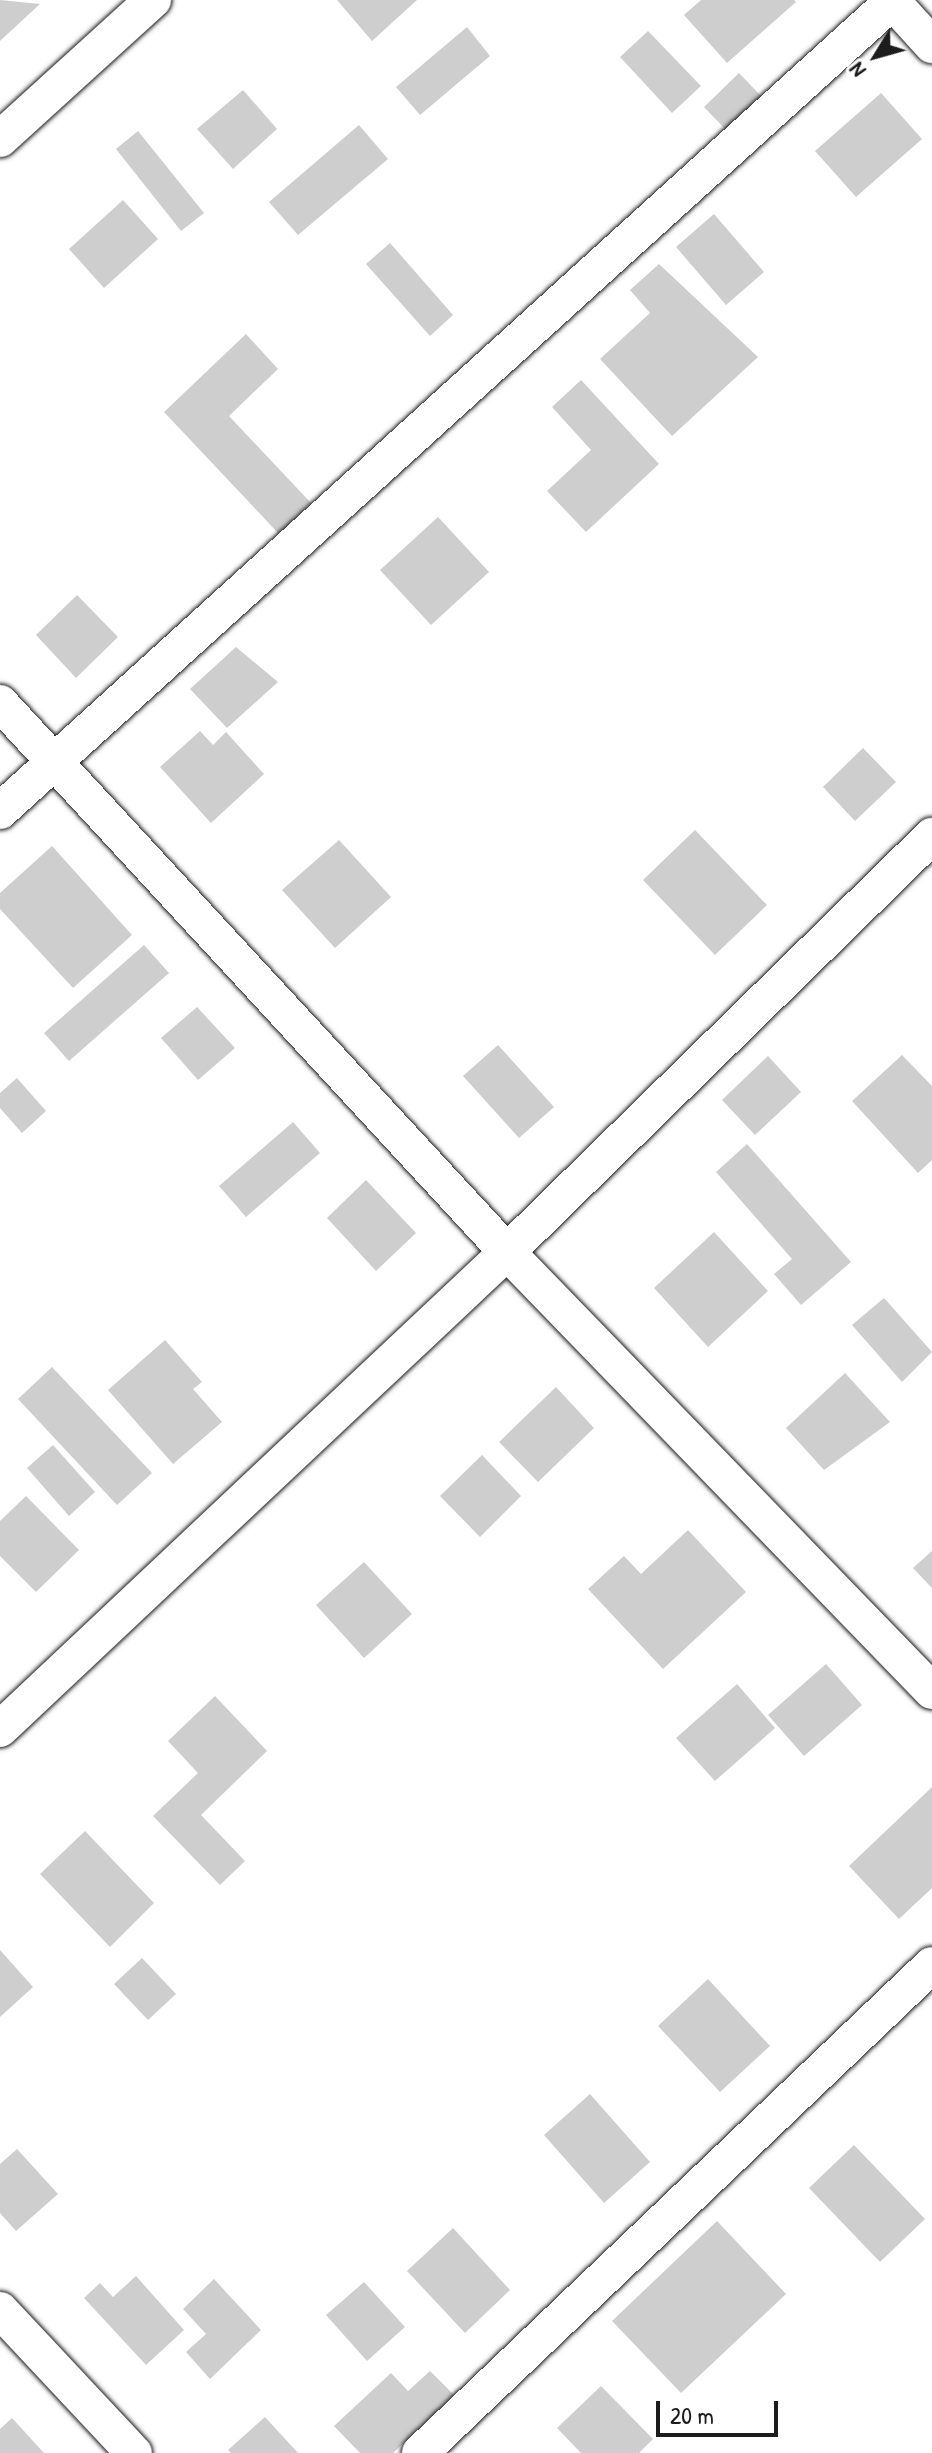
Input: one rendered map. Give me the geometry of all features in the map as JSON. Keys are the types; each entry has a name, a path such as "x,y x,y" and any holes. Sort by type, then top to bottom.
{"street":[{"path":"0,139 153,0"},
{"path":"0,811 892,0 932,45"},
{"path":"0,703 55,758 507,1252 932,1691"},
{"path":"0,1729 507,1252 932,836"},
{"path":"420,2453 932,1965"},
{"path":"0,2310 134,2453"}],"building":[{"path":"0,0 40,4 0,41"},
{"path":"337,0 417,0 372,41"},
{"path":"701,0 796,2 727,63 684,15"},
{"path":"467,27 490,56 420,115 396,87"},
{"path":"648,31 701,86 672,113 620,57"},
{"path":"739,73 764,99 729,133 704,107"},
{"path":"243,90 277,129 233,169 197,129"},
{"path":"881,93 922,139 856,197 815,151"},
{"path":"359,125 388,159 298,235 269,202"},
{"path":"138,131 204,213 181,231 116,149"},
{"path":"123,200 158,239 104,288 69,249"},
{"path":"714,214 764,272 726,305 676,247"},
{"path":"390,243 453,315 430,336 366,264"},
{"path":"659,264 758,357 672,436 600,359 650,313 630,290"},
{"path":"246,334 278,369 229,416 311,503 279,534 164,412"},
{"path":"581,380 659,464 586,532 547,491 591,450 552,407"},
{"path":"438,517 489,572 431,625 380,570"},
{"path":"77,595 118,637 76,678 36,635"},
{"path":"236,647 278,682 227,728 190,689"},
{"path":"200,731 213,745 226,732 264,774 211,823 160,767"},
{"path":"863,748 896,782 855,821 823,787"},
{"path":"695,830 767,905 715,955 643,880"},
{"path":"339,840 391,897 335,948 282,890"},
{"path":"52,846 132,935 73,988 0,909 0,893"},
{"path":"144,945 169,973 69,1061 44,1033"},
{"path":"197,1007 235,1048 198,1080 161,1038"},
{"path":"498,1045 554,1107 519,1138 463,1076"},
{"path":"902,1055 932,1086 932,1160 918,1173 852,1101"},
{"path":"768,1056 801,1092 755,1135 722,1100"},
{"path":"17,1078 46,1111 22,1133 0,1108 0,1093"},
{"path":"293,1122 320,1153 246,1217 219,1186"},
{"path":"747,1144 851,1262 801,1305 774,1274 792,1259 716,1172"},
{"path":"366,1180 416,1233 376,1271 327,1218"},
{"path":"714,1232 768,1291 708,1347 654,1288"},
{"path":"884,1298 932,1352 902,1382 852,1325"},
{"path":"165,1340 202,1382 193,1389 222,1422 173,1464 108,1390"},
{"path":"52,1367 152,1473 117,1505 18,1399"},
{"path":"845,1373 890,1422 824,1470 786,1428"},
{"path":"556,1387 594,1428 538,1482 499,1442"},
{"path":"53,1445 95,1492 69,1516 27,1468"},
{"path":"482,1455 521,1496 480,1537 440,1496"},
{"path":"26,1496 79,1550 36,1592 0,1556 0,1521"},
{"path":"688,1530 746,1592 663,1669 588,1589 624,1556 641,1574"},
{"path":"932,1551 932,1588 913,1568"},
{"path":"364,1562 412,1614 364,1658 316,1605"},
{"path":"826,1664 862,1705 804,1756 768,1715"},
{"path":"737,1684 775,1728 715,1781 676,1738"},
{"path":"215,1696 267,1751 201,1815 245,1861 220,1885 153,1816 198,1773 168,1741"},
{"path":"932,1787 932,1888 899,1919 849,1866"},
{"path":"85,1831 154,1903 110,1947 40,1874"},
{"path":"0,1950 33,1987 0,2017"},
{"path":"142,1958 176,1994 148,2020 114,1984"},
{"path":"708,1979 770,2046 720,2092 658,2026"},
{"path":"590,2094 650,2162 604,2203 544,2135"},
{"path":"854,2145 925,2219 880,2262 809,2188"},
{"path":"17,2149 58,2194 16,2231 0,2213 0,2164"},
{"path":"717,2221 786,2294 681,2393 612,2321"},
{"path":"453,2228 510,2290 465,2333 407,2271"},
{"path":"136,2276 184,2330 146,2365 84,2298 100,2283 113,2297"},
{"path":"214,2279 261,2330 210,2379 186,2352 206,2334 183,2309"},
{"path":"364,2282 405,2327 367,2361 326,2315"},
{"path":"430,2371 454,2395 393,2453 360,2453 334,2426 391,2373 408,2391"},
{"path":"601,2386 653,2439 639,2453 581,2453 557,2428"},
{"path":"265,2417 298,2453 231,2453 228,2450"},
{"path":"12,2418 44,2453 0,2453 0,2429"}]}
